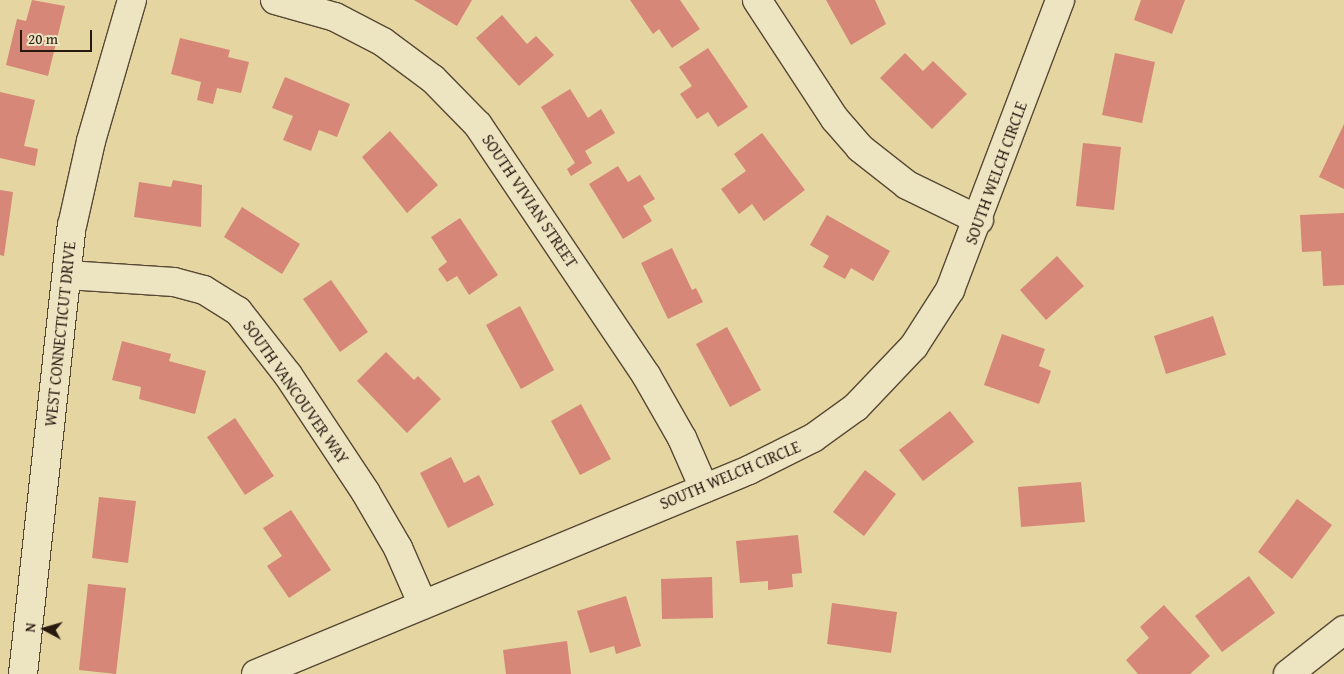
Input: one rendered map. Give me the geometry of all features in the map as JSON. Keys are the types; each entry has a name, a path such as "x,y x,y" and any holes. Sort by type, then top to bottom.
{"street":[{"name":"WEST CONNECTICUT DRIVE","path":"23,674 67,275 79,188 132,0"},
{"name":"SOUTH VIVIAN STREET","path":"276,0 334,17 383,42 433,79 472,118 506,161 646,375 682,438 704,488"},
{"path":"757,0 835,119 860,148 907,186 979,220"},
{"name":"SOUTH WELCH CIRCLE","path":"256,674 749,470 813,438 878,387 940,310 979,220 1060,0"},
{"name":"SOUTH VANCOUVER WAY","path":"67,275 174,282 204,290 238,311 288,375 366,493 398,548 423,605"},
{"path":"1294,672 1344,630"}],"building":[{"path":"32,0 65,6 48,76 6,65 17,19 26,21"},
{"path":"414,0 472,0 457,26"},
{"path":"630,0 680,0 700,29 672,48 659,29 653,34"},
{"path":"826,0 875,0 886,24 851,45"},
{"path":"1141,0 1185,0 1172,34 1134,20"},
{"path":"502,15 527,44 536,36 554,55 519,86 476,38"},
{"path":"180,38 230,50 228,57 249,62 241,93 217,88 213,104 197,100 201,82 171,74"},
{"path":"708,48 748,107 718,127 708,112 697,119 680,94 692,86 679,67"},
{"path":"905,53 923,71 933,61 967,94 932,129 880,78"},
{"path":"1115,53 1155,62 1142,123 1102,115"},
{"path":"285,77 350,104 337,137 319,130 311,151 283,140 293,116 272,108"},
{"path":"570,89 588,118 601,109 615,133 585,151 592,163 571,176 567,169 575,163 541,107"},
{"path":"0,92 35,100 24,146 38,149 35,166 0,158"},
{"path":"1344,124 1344,189 1319,177"},
{"path":"390,131 438,185 407,213 362,157"},
{"path":"762,133 805,190 764,221 752,204 739,214 721,189 746,171 734,154"},
{"path":"1083,143 1121,147 1114,210 1076,206"},
{"path":"618,166 628,182 640,175 655,199 643,206 652,221 623,239 589,184"},
{"path":"173,180 202,185 201,227 134,217 139,182 171,187"},
{"path":"0,190 13,192 4,256 0,255"},
{"path":"242,207 300,244 282,274 224,237"},
{"path":"1344,213 1344,285 1323,286 1321,251 1302,252 1300,215"},
{"path":"827,215 890,251 873,281 851,268 845,279 823,267 829,256 810,245"},
{"path":"460,218 498,275 469,295 457,276 447,282 438,269 447,262 431,237"},
{"path":"672,248 692,290 696,288 703,302 668,319 641,263"},
{"path":"1057,256 1084,286 1046,320 1020,290"},
{"path":"331,280 368,332 340,352 303,299"},
{"path":"520,306 554,370 521,389 486,325"},
{"path":"1213,316 1226,355 1166,374 1154,336"},
{"path":"727,327 761,390 730,407 696,344"},
{"path":"1002,334 1045,349 1039,366 1051,371 1039,404 984,385"},
{"path":"122,341 171,354 169,361 206,371 195,414 139,399 141,387 112,380"},
{"path":"386,352 414,380 418,376 441,399 407,433 357,381"},
{"path":"581,404 611,459 580,475 551,421"},
{"path":"950,411 974,442 923,481 899,450"},
{"path":"235,418 274,476 245,495 207,437"},
{"path":"451,457 464,483 479,475 494,505 448,528 420,473"},
{"path":"865,470 896,494 864,536 833,512"},
{"path":"1081,482 1085,522 1021,527 1018,487"},
{"path":"99,497 136,501 128,563 92,558"},
{"path":"1297,499 1332,525 1292,579 1258,552"},
{"path":"291,510 331,570 289,598 267,566 282,556 263,528"},
{"path":"798,535 802,573 792,574 793,587 768,590 768,581 740,583 736,541"},
{"path":"1249,576 1275,613 1222,652 1195,616"},
{"path":"712,577 713,618 662,619 661,579"},
{"path":"88,584 126,588 116,674 79,670"},
{"path":"626,596 641,646 616,654 614,646 590,653 577,611"},
{"path":"832,603 897,612 891,653 827,644"},
{"path":"1164,605 1210,656 1190,674 1138,674 1126,660 1149,638 1140,627"},
{"path":"567,641 571,674 506,674 503,650"}]}
